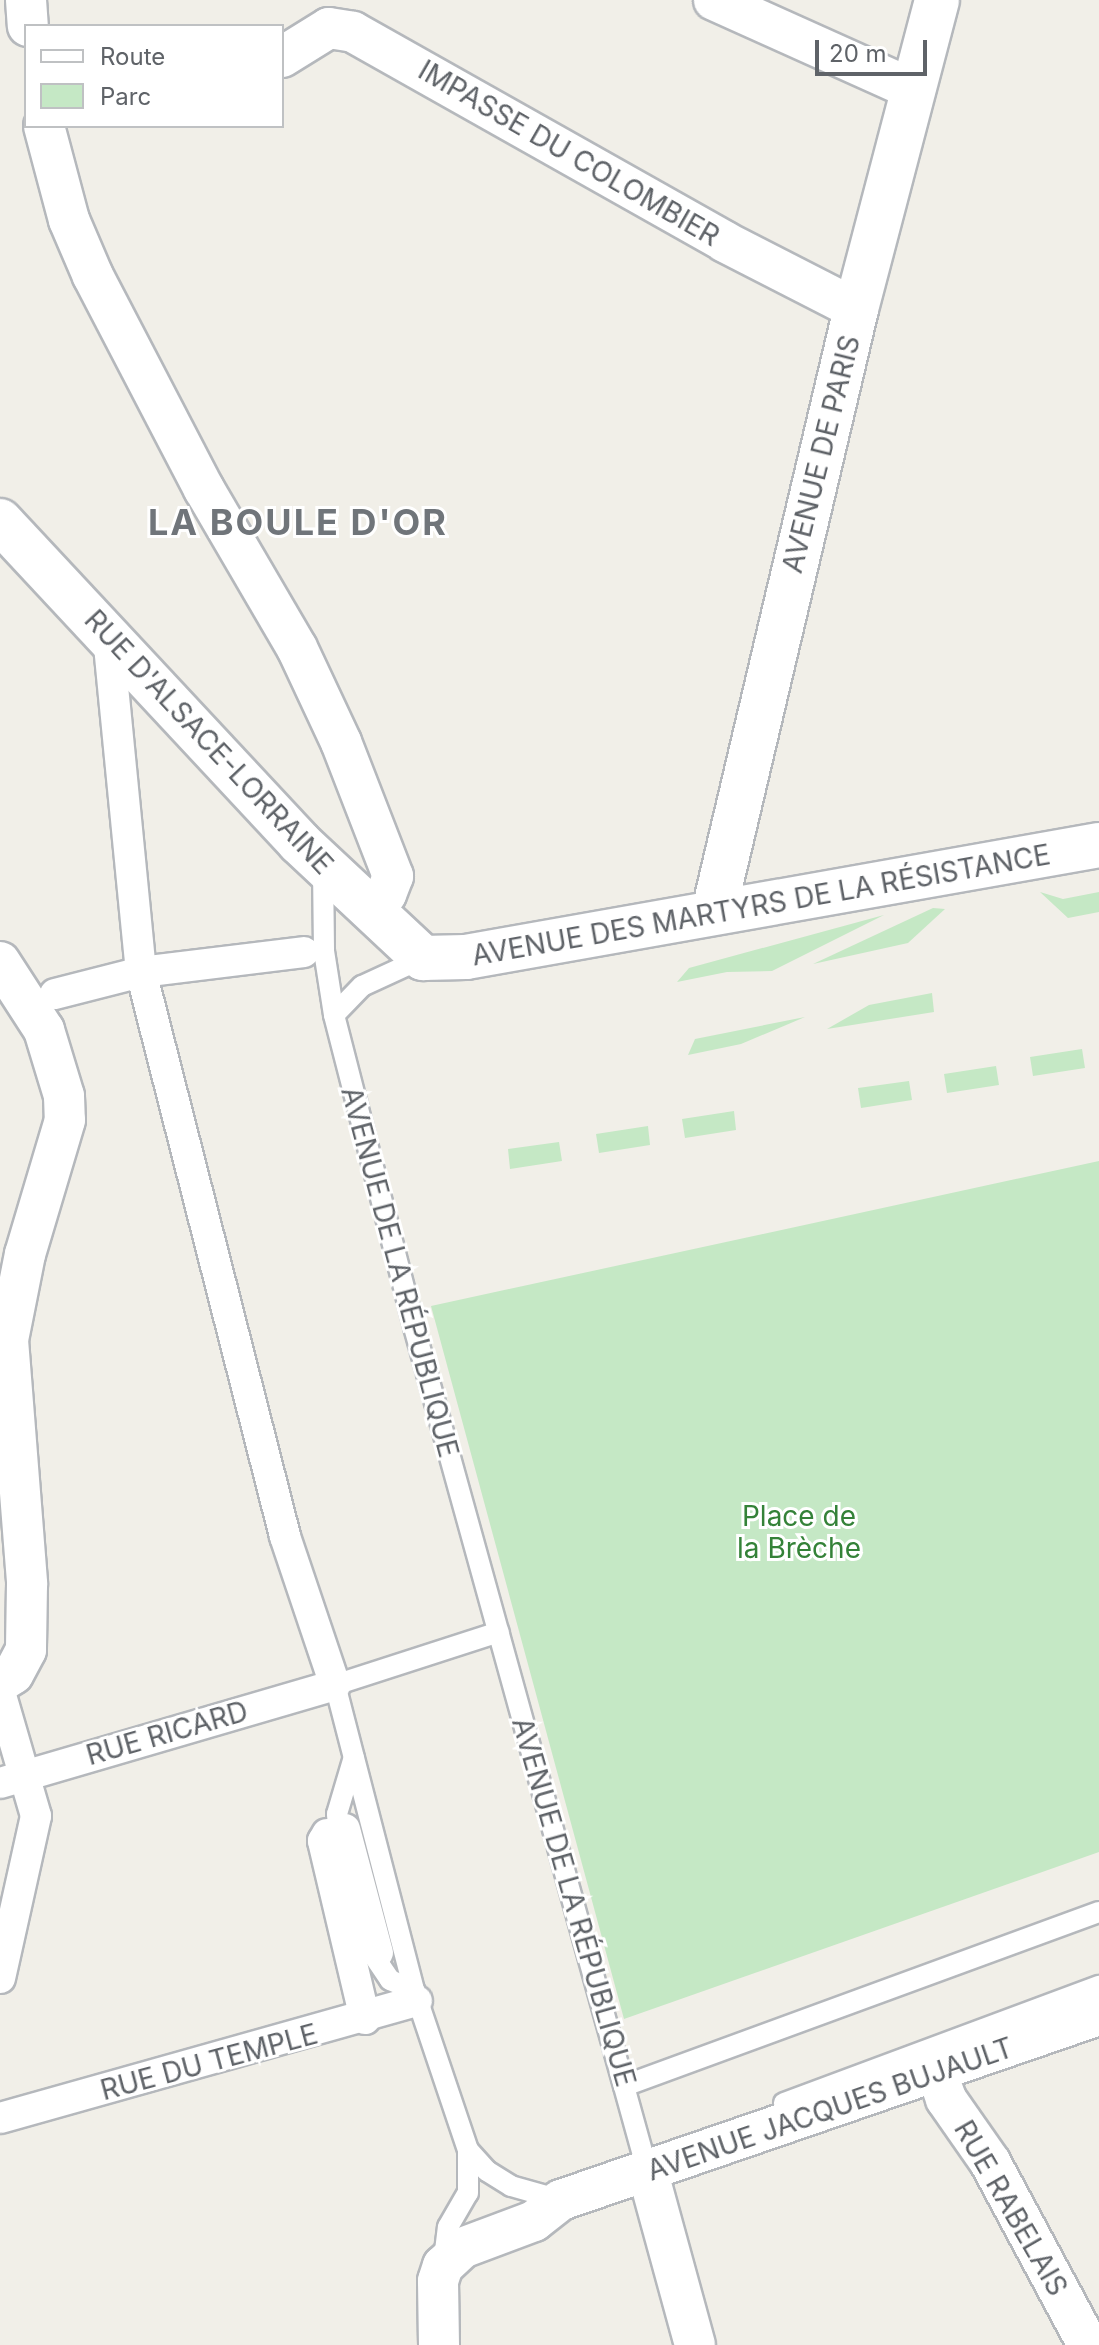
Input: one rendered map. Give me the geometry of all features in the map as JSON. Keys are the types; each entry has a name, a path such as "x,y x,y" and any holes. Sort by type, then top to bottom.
{"main road":[{"name":"AVENUE DE PARIS","path":"714,911 856,309 937,0"},
{"name":"RUE D'ALSACE-LORRAINE","path":"0,521 323,864 423,958"},
{"name":"AVENUE DES MARTYRS DE LA RÉSISTANCE","path":"423,958 466,957 1099,845"}],"street":[{"path":"26,0 28,24"},
{"path":"714,0 914,90"},
{"name":"IMPASSE DU COLOMBIER","path":"284,56 329,28 353,32 725,242 856,309"},
{"path":"45,128 69,220 93,276 204,489 297,648 341,742 393,876 386,894 368,909"},
{"path":"108,635 141,972 285,1536 335,1685"},
{"path":"28,1003 141,972 304,952"},
{"path":"0,962 44,1030 64,1096 65,1120 25,1254 8,1340 27,1584 26,1636 21,1665 0,1682"},
{"name":"RUE RICARD","path":"14,1779 335,1685"},
{"path":"0,1692 14,1779 36,1816 0,1978"},
{"path":"365,2019 323,1841 336,1832 378,1953"},
{"name":"RUE DU TEMPLE","path":"0,2118 365,2019 415,1996"},
{"name":"AVENUE JACQUES BUJAULT","path":"443,2266 462,2248 534,2221 561,2200 648,2173 1099,2015"},
{"name":"RUE RABELAIS","path":"936,2071 946,2099 990,2162 1088,2345"},
{"path":"648,2173 695,2345"},
{"path":"439,2345 438,2281 443,2266"}],"lane":[{"name":"AVENUE DE LA RÉPUBLIQUE","path":"323,864 324,951 334,1015 648,2173"},
{"path":"334,1015 362,986 423,958"},
{"path":"443,2266 448,2227 472,2176 468,2150 415,1996 335,1685 499,1632"},
{"path":"354,1757 337,1814 340,1848 370,1955 390,1980 415,1996"},
{"path":"624,2086 1099,1912"},
{"path":"648,2173 667,2152 719,2126 1099,1986"},
{"path":"468,2150 511,2186 561,2200"}],"green space":[{"path":"1040,892 1063,899 1099,892 1099,912 1068,918"},
{"path":"933,908 945,909 908,943 813,964"},
{"path":"884,915 772,971 727,972 677,982 689,968"},
{"path":"932,993 934,1012 827,1029 869,1005"},
{"path":"805,1017 741,1044 688,1055 695,1039"},
{"path":"1082,1049 1085,1068 1033,1076 1030,1057"},
{"path":"996,1066 999,1085 947,1093 944,1074"},
{"path":"909,1081 912,1100 861,1108 858,1088"},
{"path":"734,1111 736,1130 685,1138 682,1119"},
{"path":"648,1126 650,1145 599,1153 596,1134"},
{"path":"559,1142 562,1161 510,1169 508,1149"},
{"name":"Place de la Brèche","path":"1099,1161 1099,1852 624,2019 431,1306"}],"district":[{"name":"LA BOULE D'OR","path":"298,523"}]}
